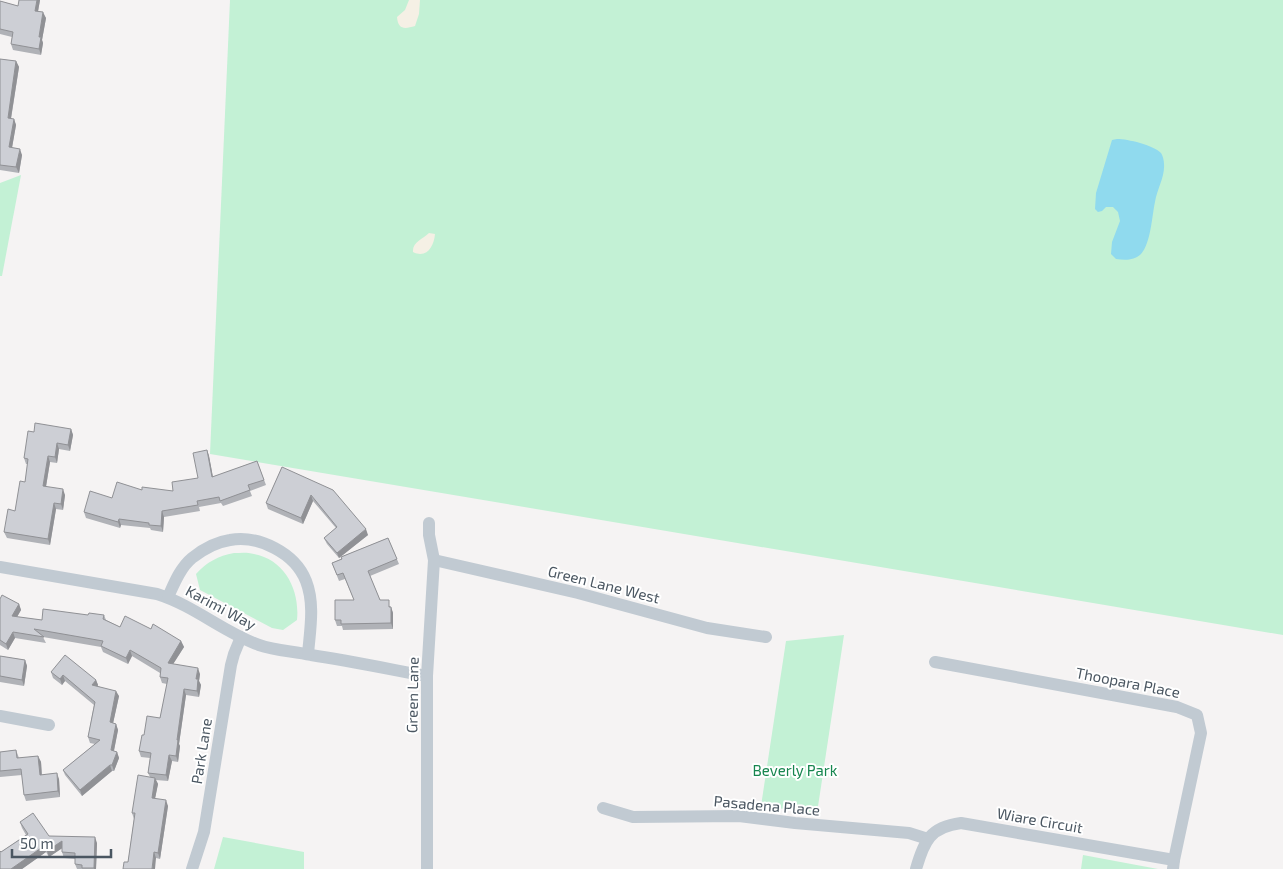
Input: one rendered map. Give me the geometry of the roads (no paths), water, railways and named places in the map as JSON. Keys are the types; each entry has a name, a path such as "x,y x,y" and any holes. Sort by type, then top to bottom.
{"street":[{"name":"Green Lane","path":"427,869 427,676 434,560 429,535 429,523"},
{"path":"168,598 186,564 209,547 230,540 252,540 271,546 279,550 294,563 305,580 311,601 308,654"},
{"name":"Green Lane West","path":"434,560 578,593 706,628 766,637"},
{"name":"Karimi Way","path":"0,567 144,591 168,598 199,612 240,637 271,649 427,676"},
{"name":"Park Lane","path":"192,869 204,832 231,664 240,637"},
{"name":"Thoopara Place","path":"935,662 1177,707 1197,715 1201,733 1174,864"},
{"path":"0,716 49,725"},
{"name":"Pasadena Place","path":"603,808 633,817 739,816 909,833 928,839"},
{"name":"Wiare Circuit","path":"928,839 937,830 947,825 960,823 1174,864"},
{"path":"916,869 928,839"}],"water":[{"path":"1112,140 1134,141 1152,147 1161,153 1164,163 1147,243 1141,254 1129,260 1116,259 1111,254 1112,242 1120,221 1118,212 1113,207 1106,207 1098,212 1095,209 1096,193"}],"park label":[{"name":"Beverly Park","path":"795,770"}]}
